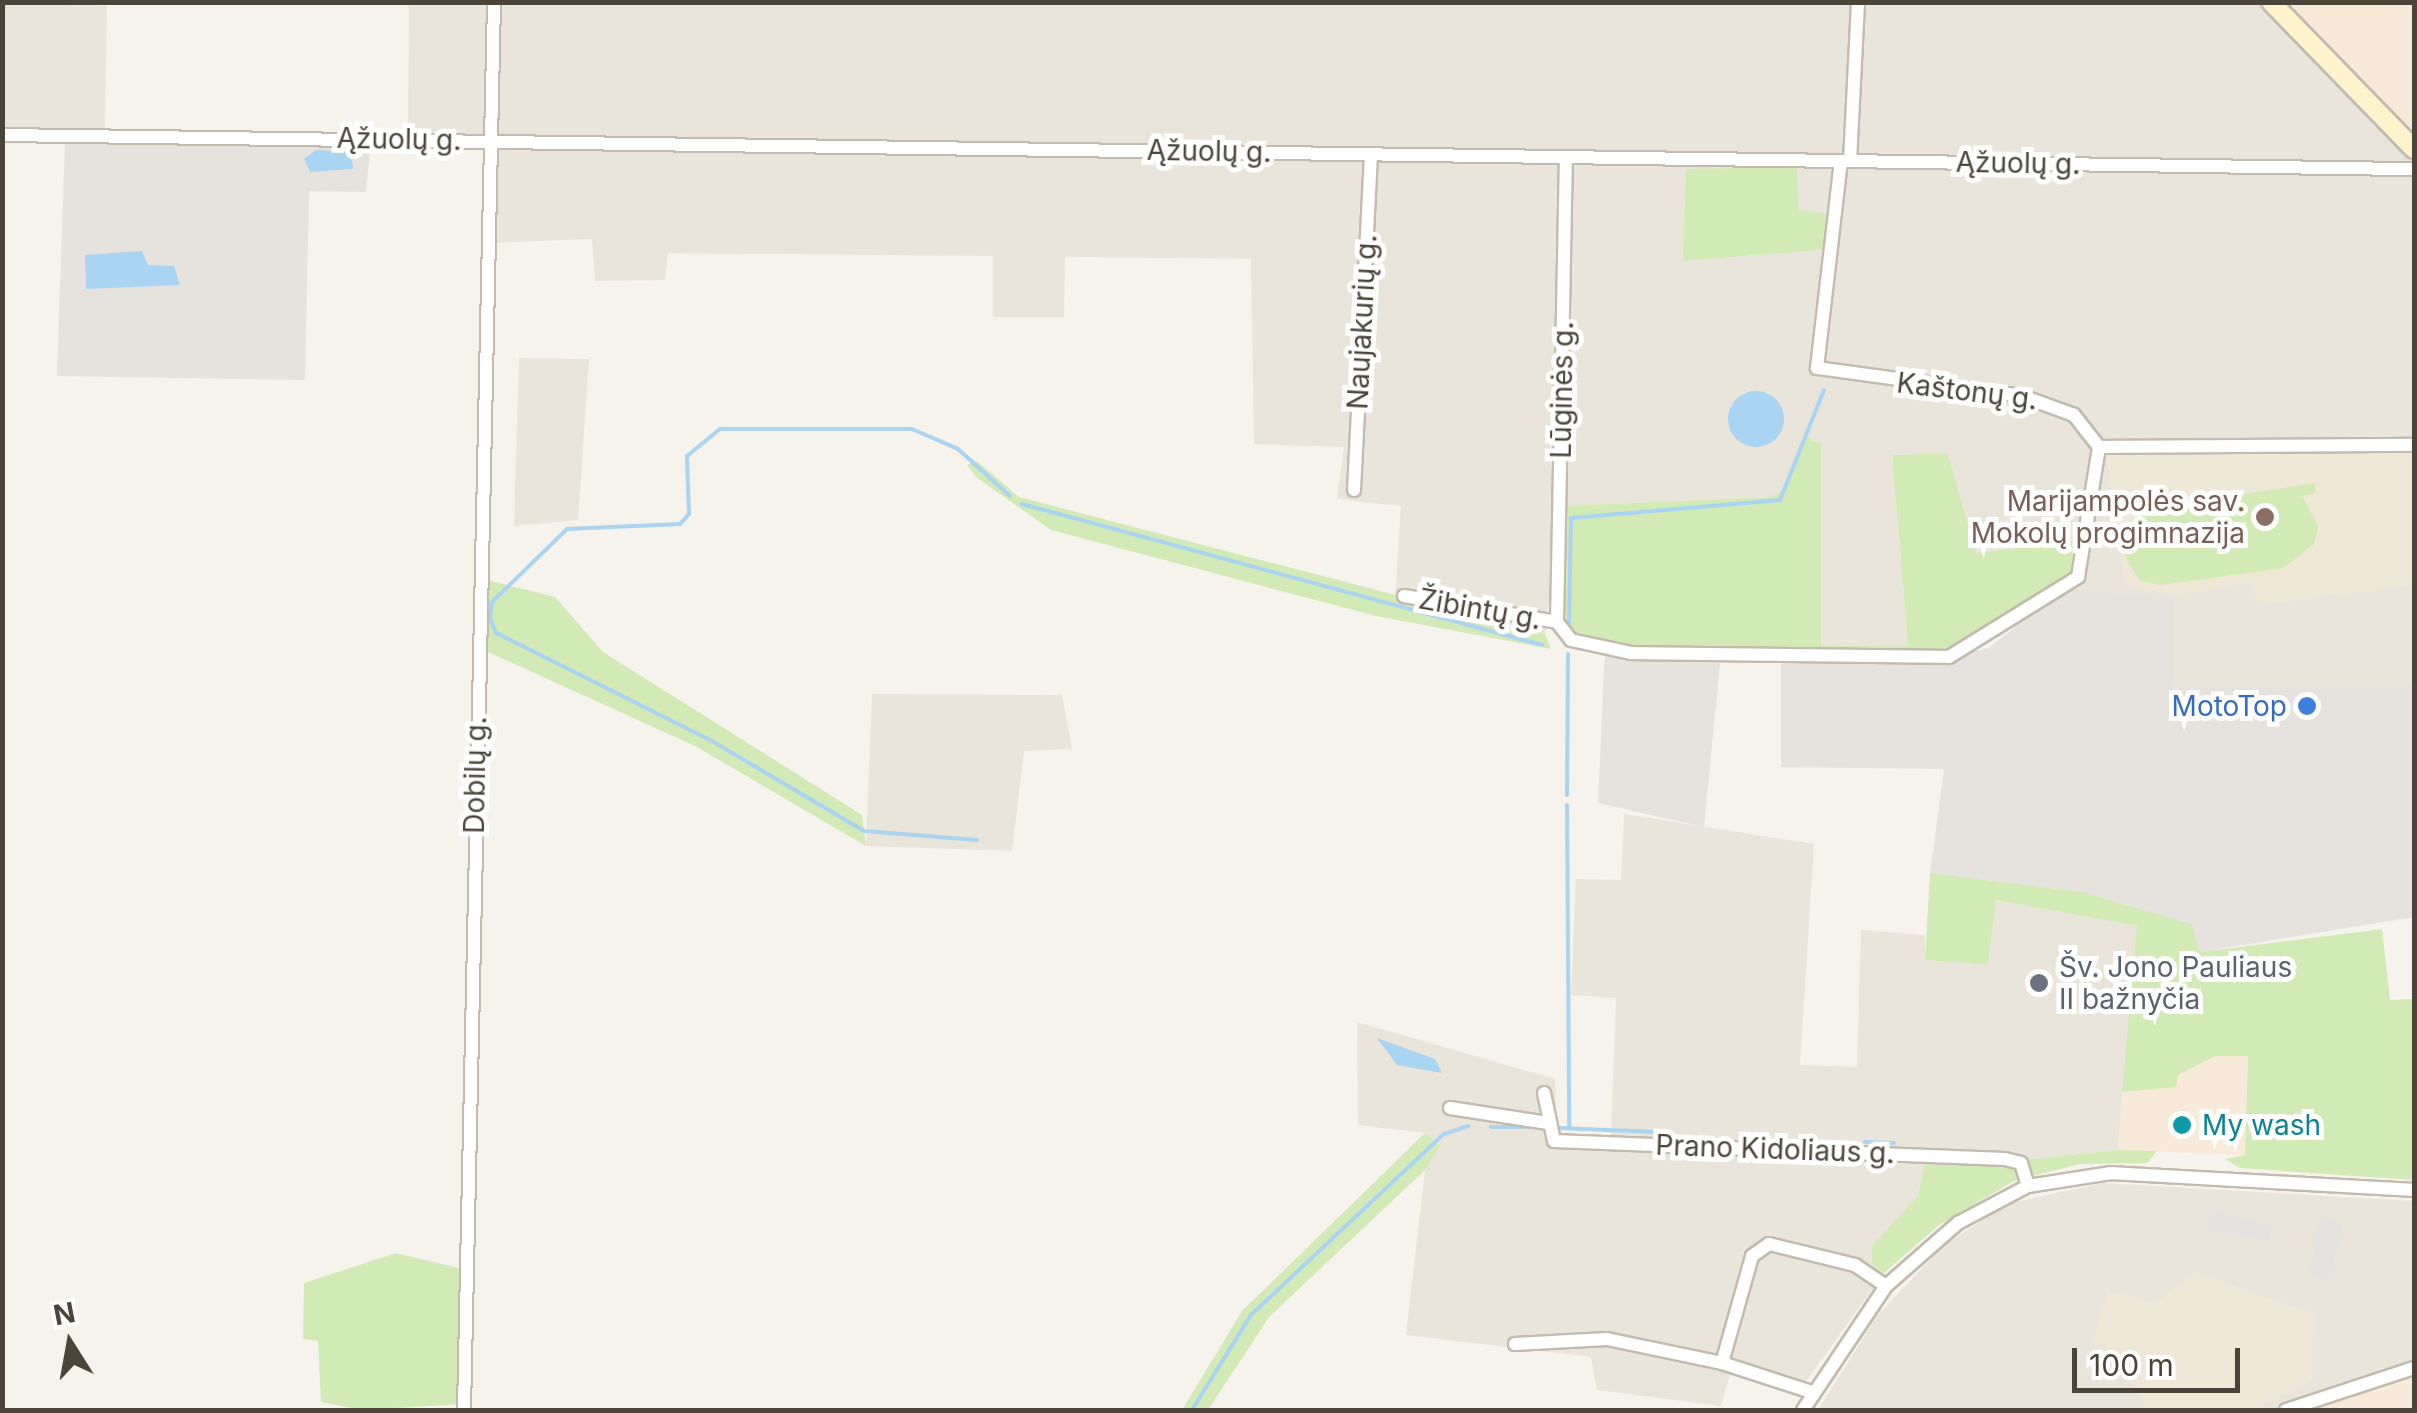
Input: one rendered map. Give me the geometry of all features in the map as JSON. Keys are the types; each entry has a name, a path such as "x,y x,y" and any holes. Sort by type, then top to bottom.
{"main road":[{"path":"2271,2 2414,149"}],"street":[{"name":"Dobilų g.","path":"464,1410 494,2"},
{"path":"1845,161 1858,2"},
{"name":"Ąžuolų g.","path":"2,135 2414,169"},
{"name":"Naujakurių g.","path":"1354,490 1371,154"},
{"name":"Lūginės g.","path":"1557,622 1566,158"},
{"name":"Kaštonų g.","path":"1845,161 1817,368 2044,400 2074,415 2100,447"},
{"path":"1557,622 1570,640 1631,653 1949,658 2078,576 2100,447 2414,445"},
{"name":"Žibintų g.","path":"1404,596 1557,622"},
{"path":"1450,1108 1548,1123 1544,1092"},
{"name":"Prano Kidoliaus g.","path":"1548,1123 1554,1141 2005,1159 2021,1163 2028,1186"},
{"path":"1803,1410 1886,1286 1958,1223 2028,1186 2111,1172 2414,1190"},
{"path":"1722,1363 1760,1247 1780,1244 1855,1265 1886,1286"},
{"path":"1515,1344 1607,1339 1722,1363 1812,1392"},
{"path":"2286,1410 2414,1368"}],"shaded area":[{"path":"409,3 2262,3 2414,159 2414,685 2173,685 2063,588 2086,563 2091,538 1976,553 1948,453 1892,455 1908,646 1820,646 1821,444 1805,436 1787,487 1771,497 1560,506 1545,634 1395,598 1401,506 1337,499 1344,447 1254,444 1251,259 1065,257 1064,317 993,317 993,256 668,253 665,280 595,281 592,239 490,243 488,146 408,144","holes":["1796,168 1799,210 1822,250 1683,261"]},
{"path":"2279,3 2414,3 2414,134"},
{"path":"3,4 107,6 105,133 2,131"},
{"path":"371,139 366,192 309,191 305,380 57,376 65,140"},
{"path":"519,358 589,359 578,520 514,526"},
{"name":"Marijampolės sav. Mokolų progimnazija","path":"2414,451 2414,584 2258,605 2253,582 2169,596 2125,583 2106,455"},
{"path":"2063,588 2174,599 2174,685 2414,685 2414,917 2200,952 2192,924 2083,892 1930,873 1944,769 1781,767 1781,655 1949,657 1989,648"},
{"path":"1605,648 1721,654 1704,827 1598,803"},
{"path":"872,694 1062,695 1072,749 1024,751 1012,851 866,846"},
{"path":"1624,814 1814,844 1800,1065 1857,1067 1861,930 1925,935 1925,960 1988,965 1996,900 2138,926 2118,1150 2023,1160 1926,1156 1918,1196 1872,1264 1884,1273 1797,1394 1731,1371 1721,1406 1597,1390 1591,1357 1406,1335 1425,1170 1439,1146 1425,1133 1358,1125 1357,1022 1555,1079 1558,1137 1611,1138 1616,998 1571,995 1576,879 1621,880"},
{"path":"2215,1056 2248,1056 2245,1155 2118,1150 2122,1092 2175,1087 2178,1075"},
{"path":"2103,1183 2414,1201 2414,1374 2317,1410 1818,1410 1877,1316 1943,1246 2007,1204"},
{"path":"2214,1209 2274,1226 2269,1241 2209,1230"},
{"path":"2321,1216 2343,1222 2328,1281 2309,1274"},
{"path":"2194,1272 2313,1314 2312,1381 2252,1410 2147,1410 2117,1355 2094,1341 2107,1291 2157,1303"},
{"path":"2414,1374 2414,1410 2317,1410 2319,1404"}],"green space":[{"path":"1797,167 1799,210 1827,214 1822,250 1683,261 1686,169"},
{"path":"1805,436 1821,444 1821,646 1908,646 1892,455 1948,453 1976,553 2092,538 2086,563 1949,657 1631,653 1562,632 1560,506 1771,497 1787,487"},
{"path":"977,461 1019,497 1545,634 1551,649 1376,616 1051,530 976,477 967,465"},
{"path":"2315,483 2316,493 2302,496 2318,526 2314,544 2283,568 2161,585 2140,581 2127,561 2124,536 2147,510"},
{"path":"479,578 555,597 603,652 862,815 866,846 695,746 477,647"},
{"path":"1930,873 2083,892 2192,924 2200,952 2382,929 2390,1000 2414,999 2414,1180 2240,1168 2225,1159 2245,1155 2248,1056 2215,1056 2178,1075 2176,1087 2122,1092 2137,926 1996,900 1988,965 1925,960"},
{"path":"1425,1133 1440,1146 1425,1170 1269,1317 1208,1410 1182,1410 1242,1311"},
{"path":"2118,1150 2157,1151 2147,1163 2080,1164 2014,1181 1939,1225 1884,1273 1872,1264 1872,1246 1918,1196 1926,1156 2023,1160"},
{"path":"396,1253 466,1270 464,1404 361,1410 321,1402 318,1341 303,1339 304,1283"}],"water":[{"path":"316,150 351,152 353,169 310,172 304,159"},
{"path":"142,251 148,265 174,266 180,285 86,289 85,255"},
{"path":"1756,391 1776,399 1784,419 1776,439 1756,447 1736,439 1728,419 1736,399"},
{"path":"1377,1038 1435,1059 1442,1073 1397,1065"}],"waterway":[{"path":"1569,628 1571,518 1780,500 1824,390"},
{"path":"977,840 864,831 712,741 496,633 490,618 492,602 567,529 680,524 689,514 687,456 720,429 912,429 958,449 1010,496"},
{"path":"1022,504 1542,645"},
{"path":"1567,795 1568,654"},
{"path":"1567,805 1569,1128"},
{"path":"1192,1410 1251,1315 1444,1134 1469,1126"},
{"path":"1491,1127 1535,1127"},
{"path":"1559,1128 1658,1132"},
{"path":"1865,1142 1894,1143"}],"place":[{"name":"Marijampolės sav. Mokolų progimnazija","path":"2265,517"},
{"name":"MotoTop","path":"2307,706"},
{"name":"Šv. Jono Pauliaus II bažnyčia","path":"2039,983"},
{"name":"My wash","path":"2182,1125"}]}
